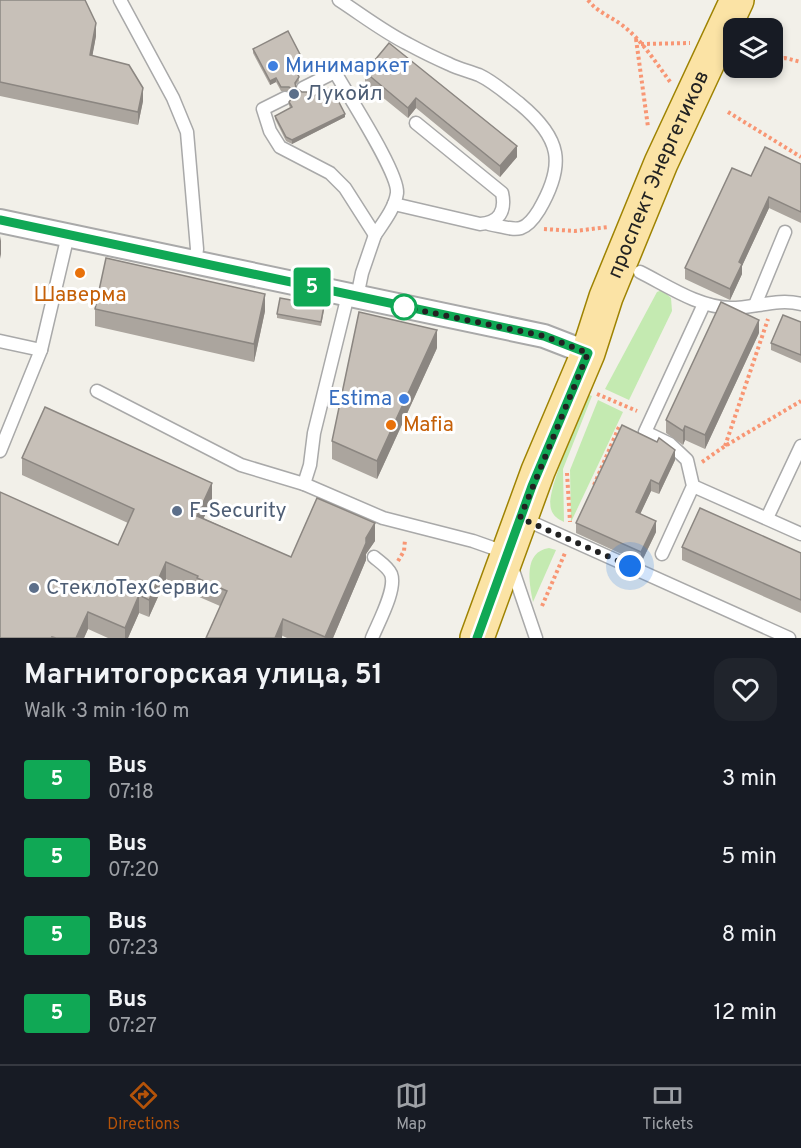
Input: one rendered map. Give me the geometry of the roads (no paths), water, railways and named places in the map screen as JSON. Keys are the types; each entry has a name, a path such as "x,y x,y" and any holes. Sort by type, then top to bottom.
{"main road":[{"name":"проспект Энергетиков","path":"477,638 520,518 588,353 606,297 661,163 737,0"},
{"path":"752,18 761,0"},
{"name":"проспект Энергетиков","path":"588,353 625,304 681,170 723,78"}],"street":[{"path":"0,220 544,336 588,353"}],"lane":[{"path":"120,0 173,98 187,132 197,249 195,262"},
{"path":"339,0 406,44 450,65 479,75 502,90 532,114 548,132 555,155 556,169 550,191 529,226 518,230 480,224 394,204"},
{"path":"303,88 335,72 392,171 397,193 394,204 375,235 353,296 314,433 310,465 304,484"},
{"path":"285,98 263,109 270,131 280,147 330,173 345,188 375,235"},
{"path":"416,123 502,193 504,203 501,212 496,220 489,224"},
{"path":"755,305 785,232"},
{"path":"0,451 41,350 68,235"},
{"path":"640,272 704,303 731,308 771,303 801,304"},
{"path":"662,554 693,486 687,460 670,444 645,432 704,303"},
{"path":"0,341 41,350"},
{"path":"97,391 242,465 304,484 383,518 473,541 507,553 534,633"},
{"path":"767,518 801,446"},
{"path":"693,486 801,534"},
{"path":"520,518 789,638"},
{"path":"372,638 392,586 391,575 385,566 374,557"}],"place":[{"name":"Минимаркет","path":"273,66"},
{"name":"Лукойл","path":"294,94"},
{"name":"Шаверма","path":"80,273"},
{"name":"Estima","path":"404,399"},
{"name":"Mafia","path":"391,425"},
{"name":"F-Security","path":"177,511"},
{"name":"СтеклоТехСервис","path":"34,588"}]}
